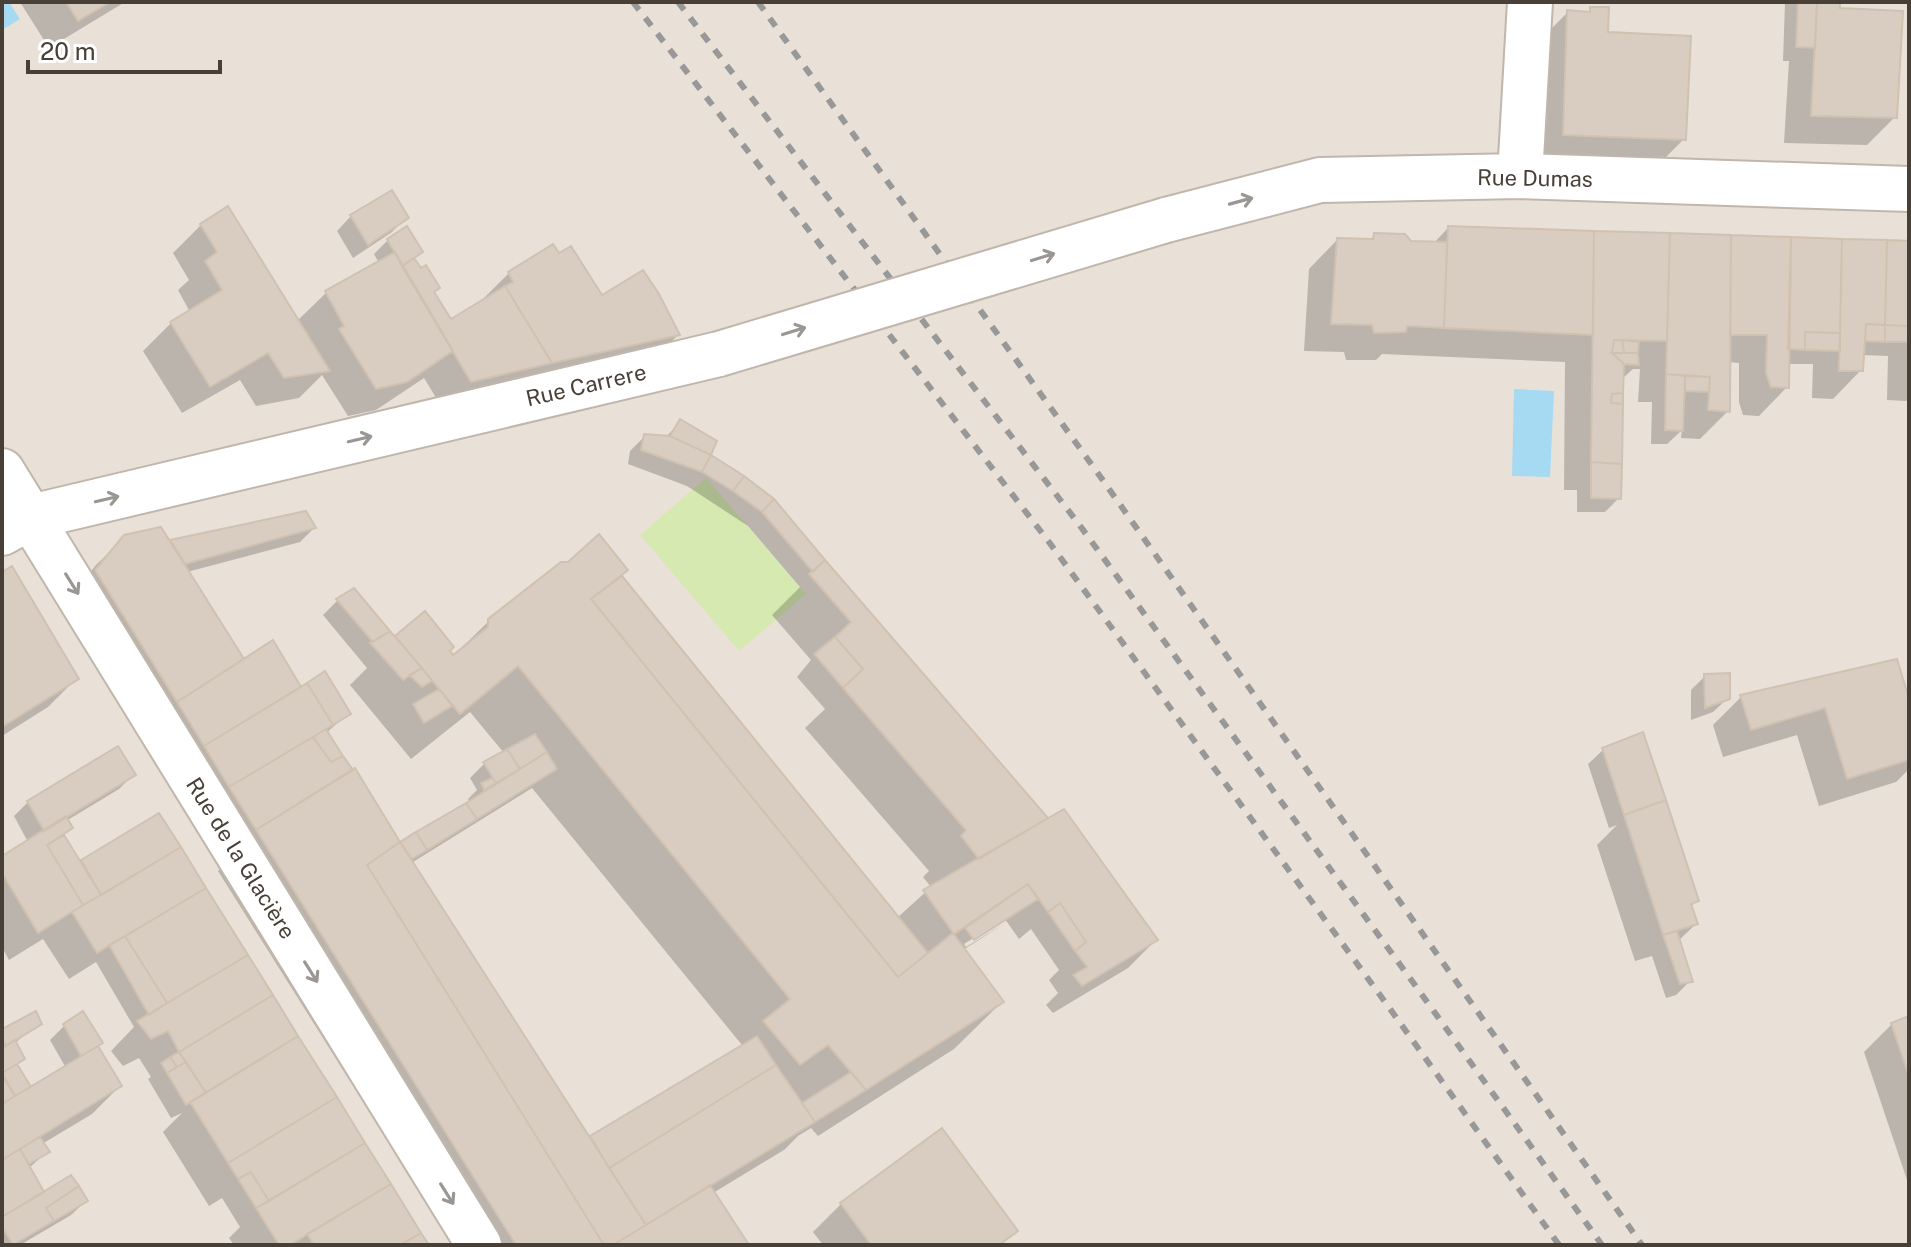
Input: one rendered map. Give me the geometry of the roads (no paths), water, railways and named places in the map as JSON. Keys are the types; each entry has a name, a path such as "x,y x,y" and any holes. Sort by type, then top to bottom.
{"street":[{"path":"1520,176 1530,2"},
{"name":"Rue Dumas","path":"1166,220 1320,180 1520,176 1909,189"},
{"name":"Rue Carrere","path":"17,525 719,354 1166,220"},
{"name":"Rue de la Glacière","path":"2,471 17,525 479,1245"}],"water":[{"path":"2,2 9,2 20,19 2,30"},
{"path":"1514,389 1554,391 1550,477 1512,476"}],"railway":[{"path":"633,2 1049,542 1559,1245"},
{"path":"678,2 1078,523 1602,1245"},
{"path":"758,2 1102,479 1642,1245"}]}
